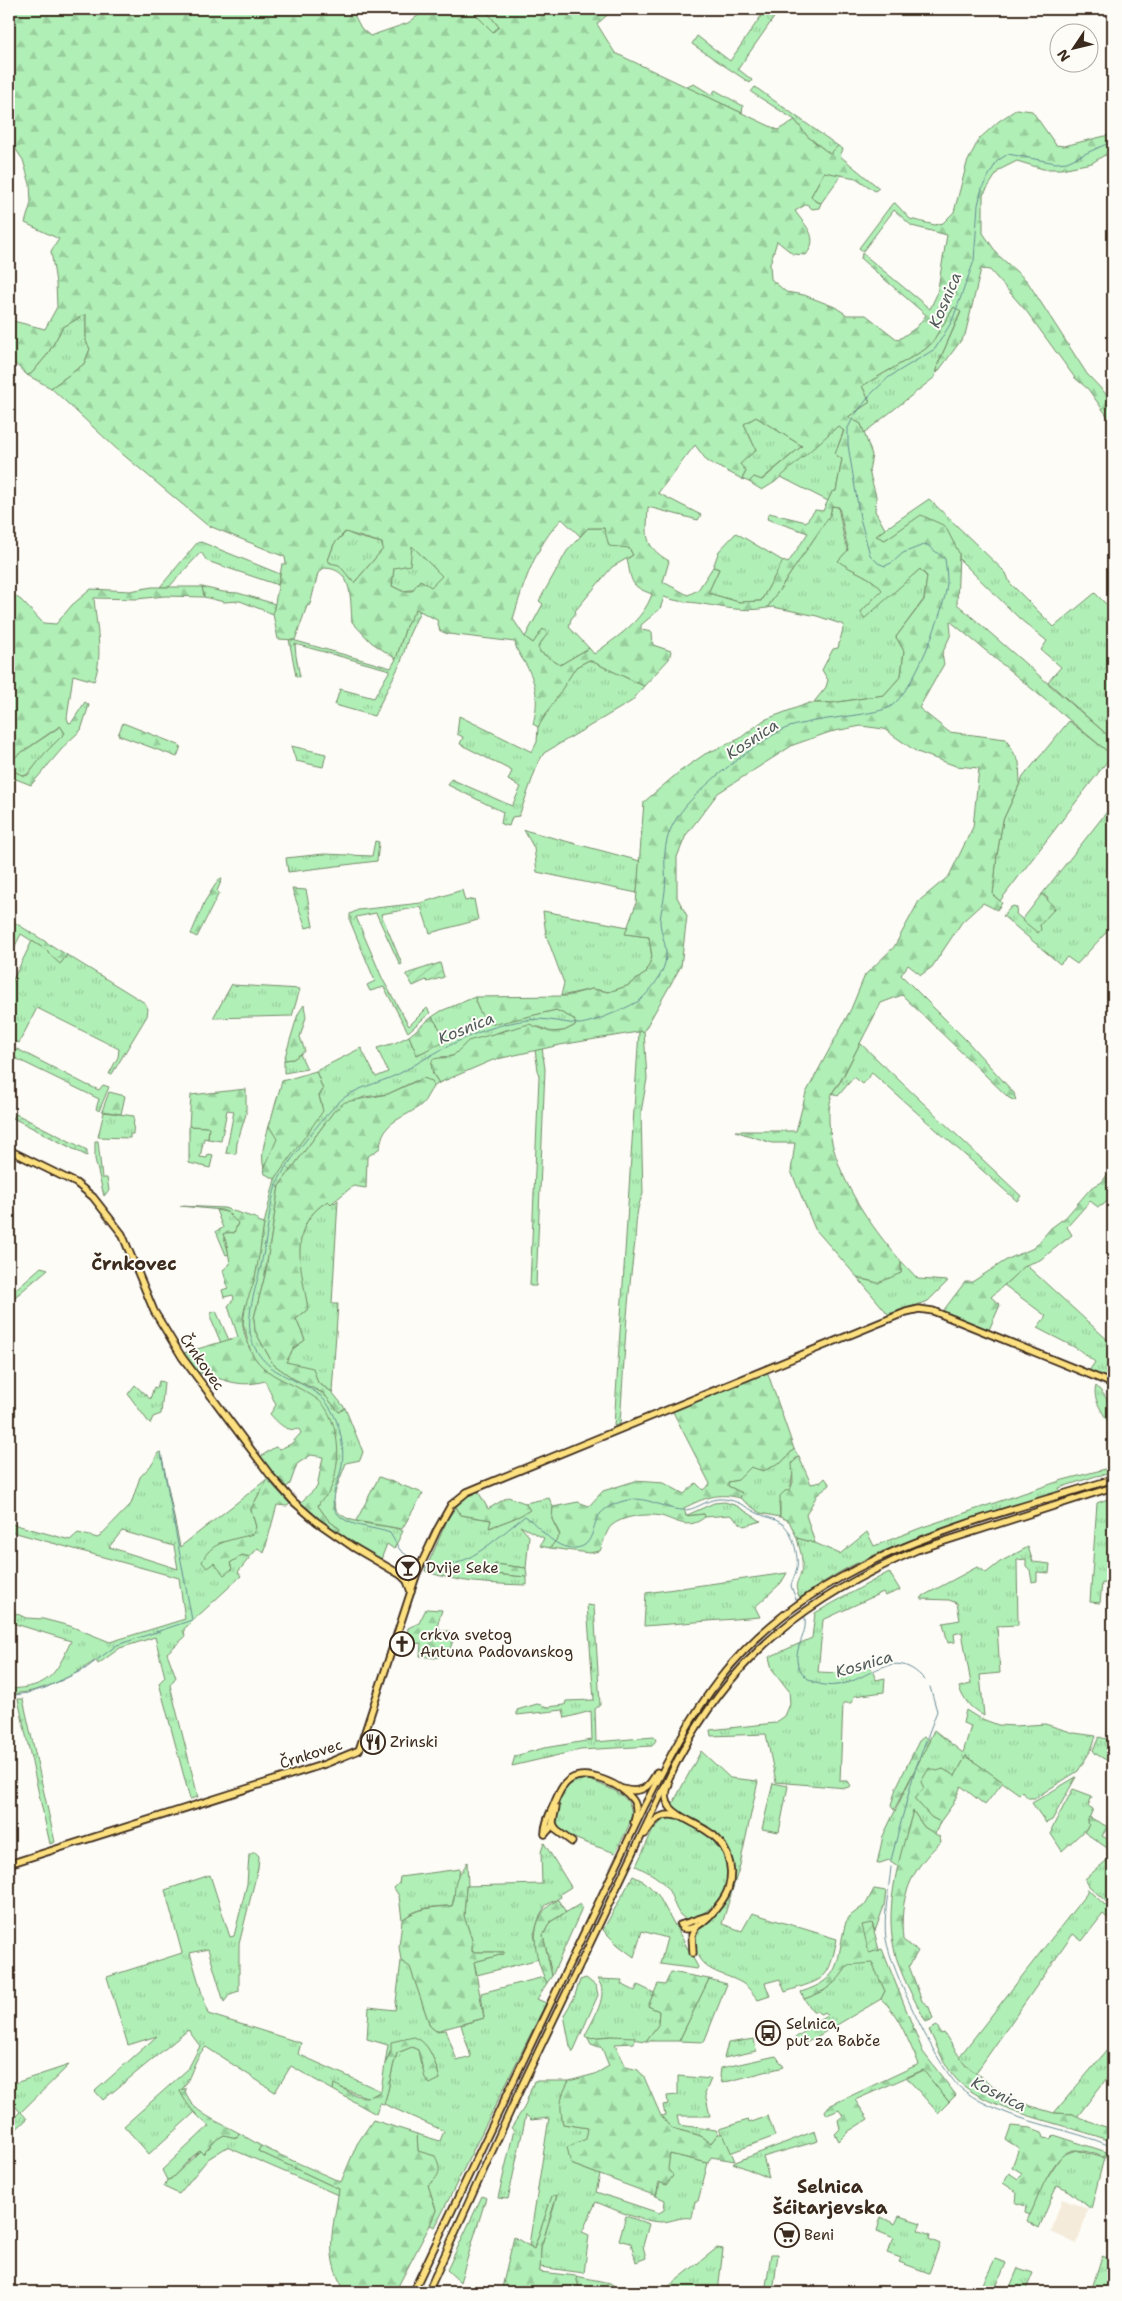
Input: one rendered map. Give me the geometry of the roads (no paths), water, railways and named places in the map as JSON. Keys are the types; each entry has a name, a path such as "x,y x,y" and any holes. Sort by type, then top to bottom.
{"main road":[{"name":"Črnkovec","path":"9,1150 76,1183 93,1197 122,1234 154,1311 174,1344 190,1369 270,1475 294,1502 317,1522 352,1547 401,1576"},
{"name":"Črnkovec","path":"9,1864 339,1759 359,1750 418,1570 452,1505 467,1492 498,1478 906,1312 919,1309 933,1311 1113,1384"},
{"path":"413,2292 667,1762 691,1719 722,1676 743,1652 790,1610 855,1568 915,1541 1113,1479"},
{"path":"428,2292 514,2102 674,1768 706,1711 728,1682 751,1656 795,1617 858,1577 917,1550 1113,1488"},
{"path":"411,1594 408,1583 401,1576 418,1570"},
{"path":"618,1788 633,1792 644,1790 667,1762"},
{"path":"674,1768 666,1800 670,1808 681,1818"},
{"path":"556,1800 553,1822 550,1829 544,1834 544,1828 556,1800 565,1783 579,1775 594,1776 618,1788 630,1796 636,1808 629,1841"},
{"path":"638,1842 652,1822 659,1817 670,1815 681,1818 713,1835 722,1846 728,1860 730,1876 728,1890 718,1907 709,1915 696,1926 689,1929 681,1926 709,1915"},
{"path":"553,1822 556,1830 572,1842"},
{"path":"693,1953 692,1935 696,1926"}],"waterway":[{"name":"Kosnica","path":"418,1564 400,1550 390,1533 353,1524 337,1513 333,1501 343,1460 343,1449 334,1416 322,1398 314,1391 275,1370 262,1358 254,1345 250,1331 252,1302 277,1183 288,1164 319,1124 338,1103 359,1089 390,1078 449,1046 494,1027 534,1019 579,1024 610,1015 640,1000 657,981 665,963 665,943 660,920 665,891 667,840 678,815 690,801 725,769 782,730 810,722 884,709 890,707 899,699 918,668 941,611 947,582 945,559 926,544 903,553 885,566 878,563 870,555 860,518 848,445 848,428 854,416 872,393 889,377 935,349 952,321 974,261 978,205 982,188 997,161 1008,154 1056,163 1067,162 1113,141"},
{"path":"9,1696 45,1688 85,1669 117,1645 192,1620 161,1453"},
{"name":"Kosnica","path":"424,1567 453,1565 466,1559 479,1552 525,1516 560,1545 575,1548 581,1547 589,1540 600,1514 608,1507 618,1503 639,1499 675,1509 687,1510 709,1501 724,1499 739,1503 785,1526 794,1543 797,1557 797,1568 791,1586 797,1602"},
{"name":"Kosnica","path":"804,1614 804,1630 797,1654 797,1662 800,1670 811,1681 824,1685 839,1685 876,1669 900,1664 912,1669 925,1680"},
{"name":"Kosnica","path":"891,1860 914,1773 937,1711 930,1687"},
{"name":"Kosnica","path":"891,1867 885,1921 886,1939 890,1953 904,1991 924,2033 953,2080 969,2094 996,2109 1113,2147"}],"place":[{"name":"Dvije Seke","path":"408,1568"},
{"name":"crkva svetog Antuna Padovanskog","path":"402,1644"},
{"name":"Zrinski","path":"373,1742"},
{"name":"Selnica, put za Babče","path":"768,2033"},
{"name":"Beni","path":"787,2235"}],"district":[{"name":"Črnkovec","path":"134,1264"},
{"name":"Selnica Šćitarjevska","path":"830,2197"}]}
